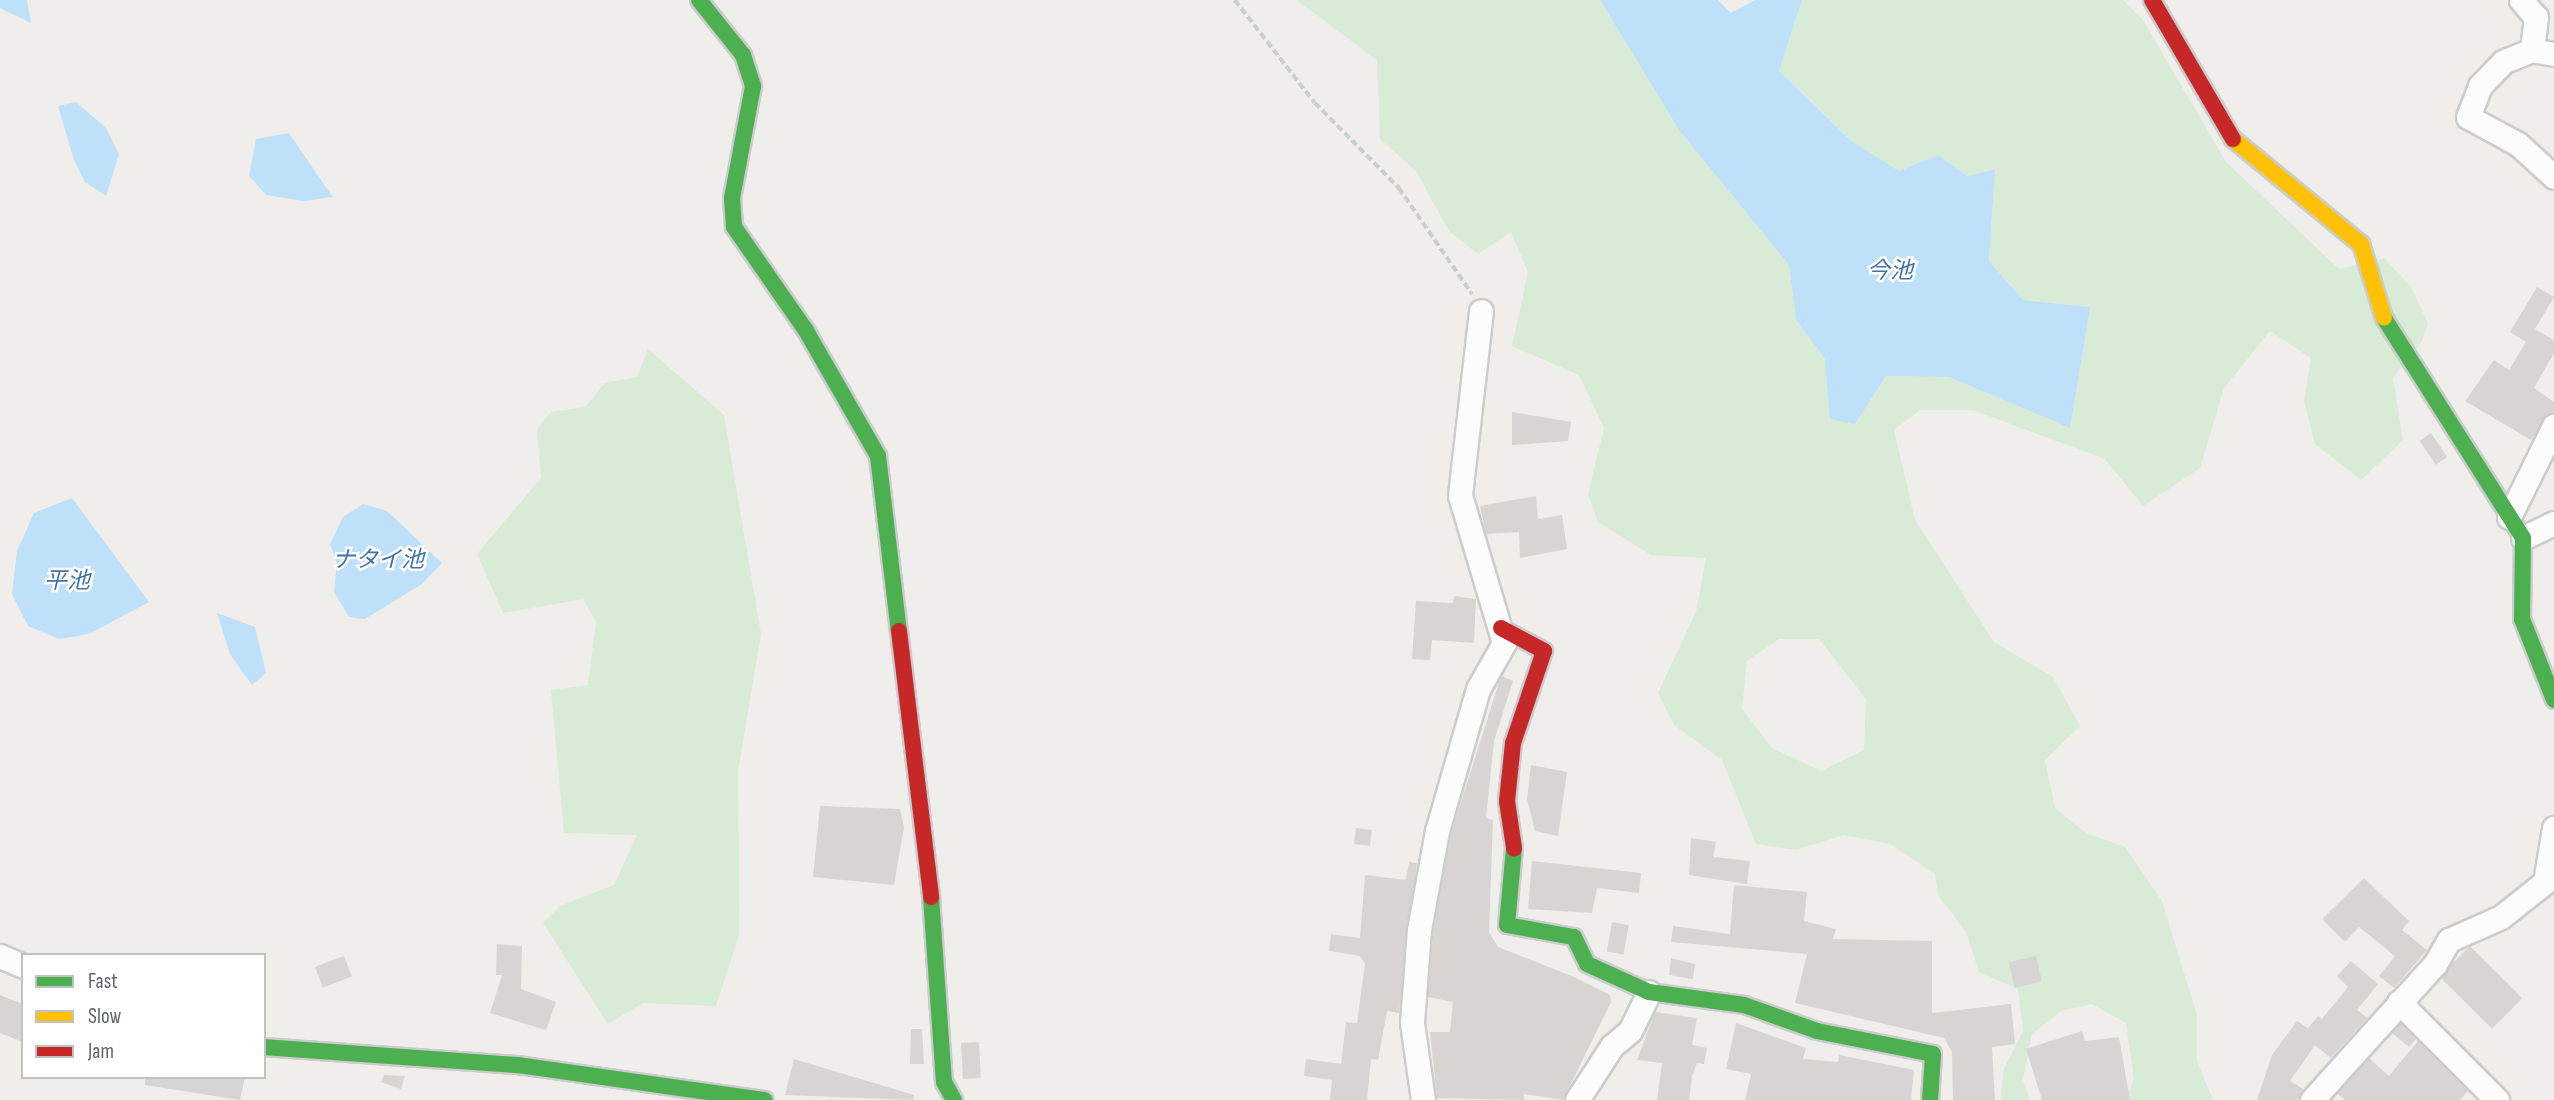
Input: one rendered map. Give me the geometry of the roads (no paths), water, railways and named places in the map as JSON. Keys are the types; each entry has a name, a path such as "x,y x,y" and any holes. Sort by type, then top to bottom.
{"street":[{"path":"699,0 743,55 753,86 732,198 734,227 832,371 878,456 935,928 943,1082 954,1100"},
{"path":"2152,0 2172,25 2227,133 2283,186 2361,244 2389,333 2523,538 2522,619 2554,700"},
{"path":"2521,0 2536,17 2543,52 2503,62 2480,86 2468,117 2518,144 2554,177"},
{"path":"1423,1100 1412,1023 1419,930 1437,831 1478,690 1504,643 1460,495 1481,311"},
{"path":"2509,517 2554,426"},
{"path":"2523,538 2554,523"},
{"path":"1501,628 1544,651 1513,743 1507,801 1516,828 1507,925 1574,937 1587,964 1649,992 1744,1005 1817,1031 1933,1054 1935,1095 1930,1100"},
{"path":"2312,1100 2399,1002 2449,940 2501,917 2545,882 2554,828"},
{"path":"0,956 21,965"},
{"path":"1577,1100 1612,1046 1630,1031 1649,992"},
{"path":"2399,1002 2497,1100"},
{"path":"266,1046 518,1065 679,1084 765,1100"},
{"path":"679,1084 702,1100"}],"water":[{"path":"0,0 27,0 31,23 0,8"},
{"name":"今池","path":"1600,0 1718,0 1731,13 1755,0 1802,0 1779,71 1850,140 1899,171 1938,155 1967,176 1995,169 1989,261 2023,300 2090,307 2070,428 1949,377 1886,376 1855,424 1830,419 1825,359 1796,320 1789,265 1679,130"},
{"path":"76,102 106,128 119,154 106,196 85,182 74,160 58,106"},
{"path":"289,133 332,197 304,201 266,195 249,176 256,139"},
{"name":"平池","path":"72,498 149,602 89,634 59,639 28,626 12,594 17,551 34,513"},
{"name":"ナタイ池","path":"363,504 387,511 442,563 422,584 365,619 349,617 334,592 337,563 330,544 343,517"},
{"path":"217,613 255,627 266,673 252,685 230,654"}]}
